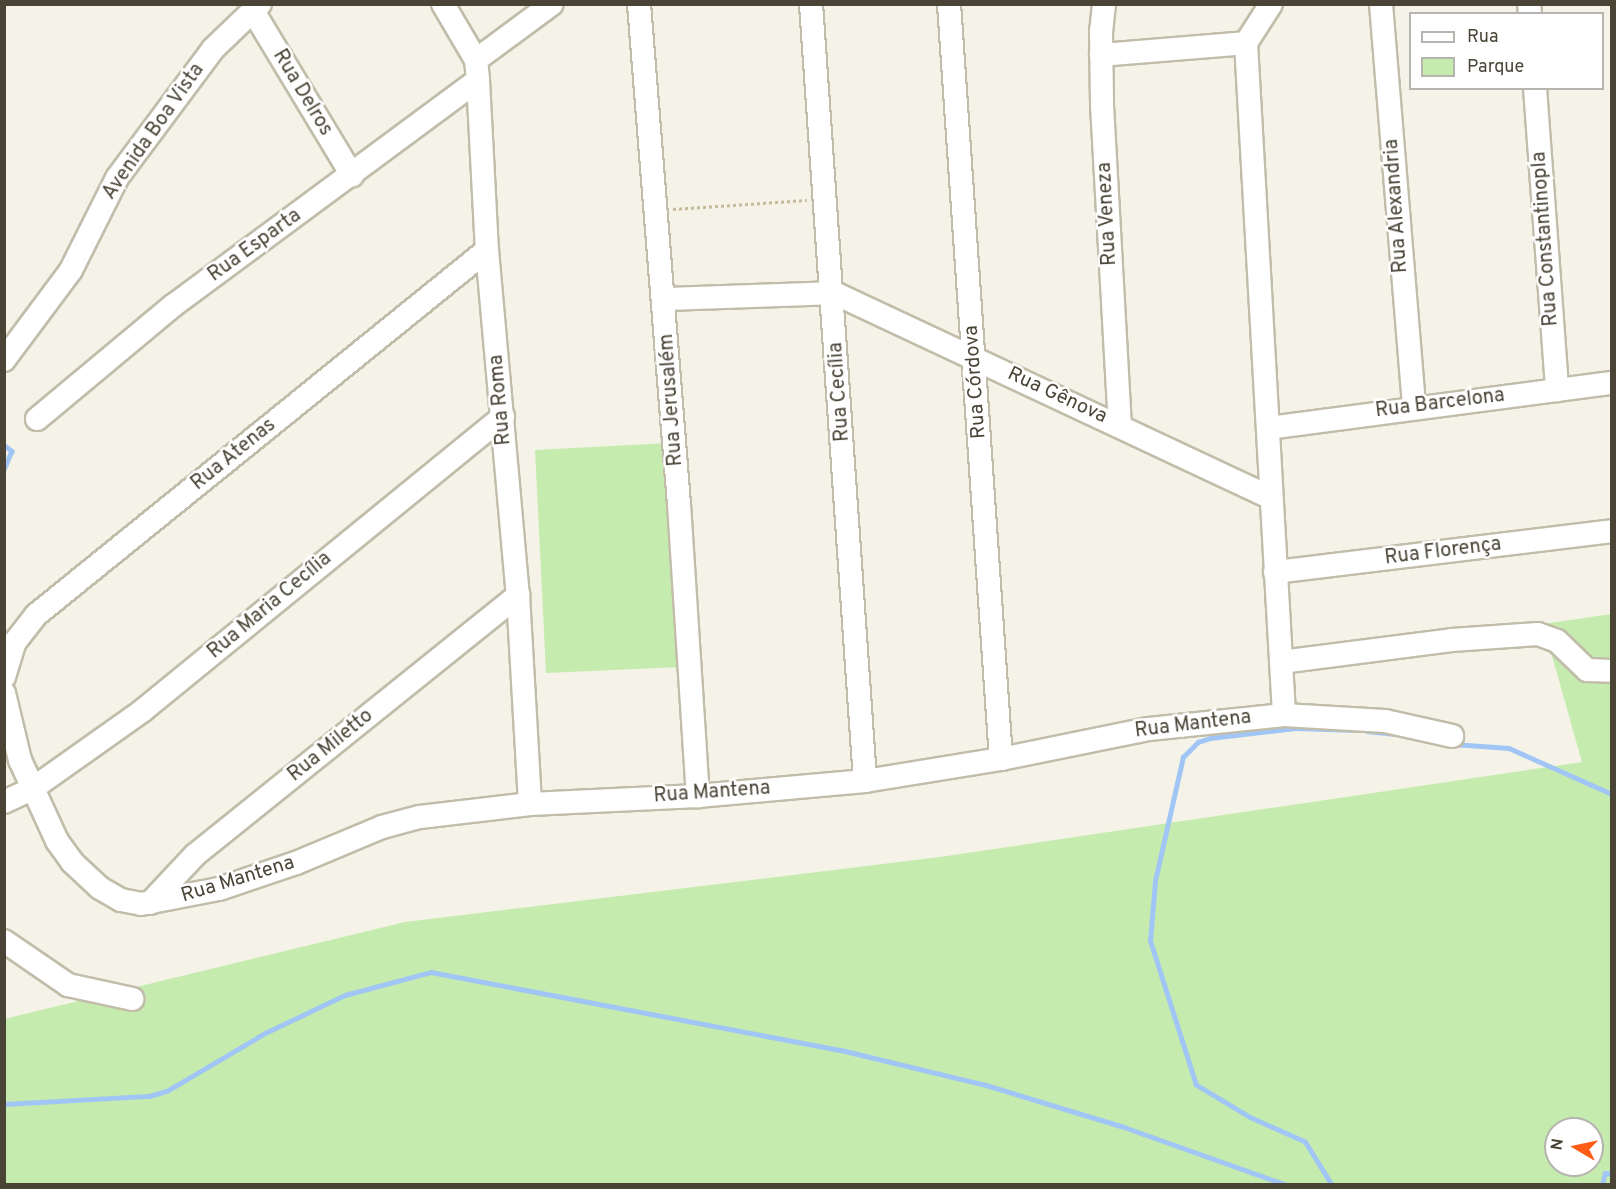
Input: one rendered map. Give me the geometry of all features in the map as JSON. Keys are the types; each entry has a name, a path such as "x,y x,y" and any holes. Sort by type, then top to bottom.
{"street":[{"name":"Rua Roma","path":"444,4 477,70 487,250 518,595 530,804"},
{"name":"Rua Esparta","path":"37,418 174,304 352,175 552,4"},
{"name":"Rua Jerusalém","path":"639,4 664,299 698,796"},
{"name":"Rua Cecília","path":"811,4 834,293 865,781"},
{"name":"Rua Córdova","path":"949,4 1001,759"},
{"name":"Rua Veneza","path":"1104,4 1101,55 1120,425"},
{"path":"1271,4 1246,43 1284,715"},
{"name":"Rua Alexandria","path":"1381,4 1414,407"},
{"name":"Rua Delros","path":"256,8 352,175"},
{"name":"Avenida Boa Vista","path":"4,360 71,270 117,178 213,49 256,8"},
{"path":"1101,55 1246,43"},
{"name":"Rua Constantinopla","path":"1535,90 1557,390"},
{"name":"Rua Atenas","path":"4,677 15,642 36,615 487,250"},
{"name":"Rua Gênova","path":"664,299 834,293 1270,497"},
{"name":"Rua Barcelona","path":"1269,428 1414,407 1611,383"},
{"name":"Rua Maria Cecília","path":"4,802 32,789 142,711 503,417"},
{"name":"Rua Florença","path":"1275,572 1611,531"},
{"name":"Rua Miletto","path":"150,903 195,855 518,595"},
{"path":"1281,662 1452,640 1538,634 1557,641 1587,670 1611,671"},
{"path":"4,693 12,735 32,789 57,841 84,874 116,898 150,903"},
{"name":"Rua Mantena","path":"150,903 219,889 296,863 395,823 530,804 698,796 865,781 1001,759 1149,729 1284,715 1385,721 1452,736"},
{"path":"4,941 68,985 133,999"}],"path":[{"path":"656,210 826,198"}],"green space":[{"path":"669,443 680,667 546,673 535,450"},
{"path":"1611,614 1611,1184 5,1184 4,1019 405,922 940,857 1582,762 1543,624"}],"waterway":[{"path":"4,445 12,451 4,470"},
{"path":"1331,1184 1305,1142 1251,1118 1196,1085 1150,941 1155,881 1183,757 1198,742 1210,738 1297,728 1356,730"},
{"path":"1367,731 1395,734"},
{"path":"1453,744 1509,748 1612,794"},
{"path":"4,1104 149,1096 167,1091 265,1033 345,995 431,972 841,1050 986,1085 1124,1127 1284,1184"},
{"path":"1602,1184 1605,1173 1612,1174"}]}
